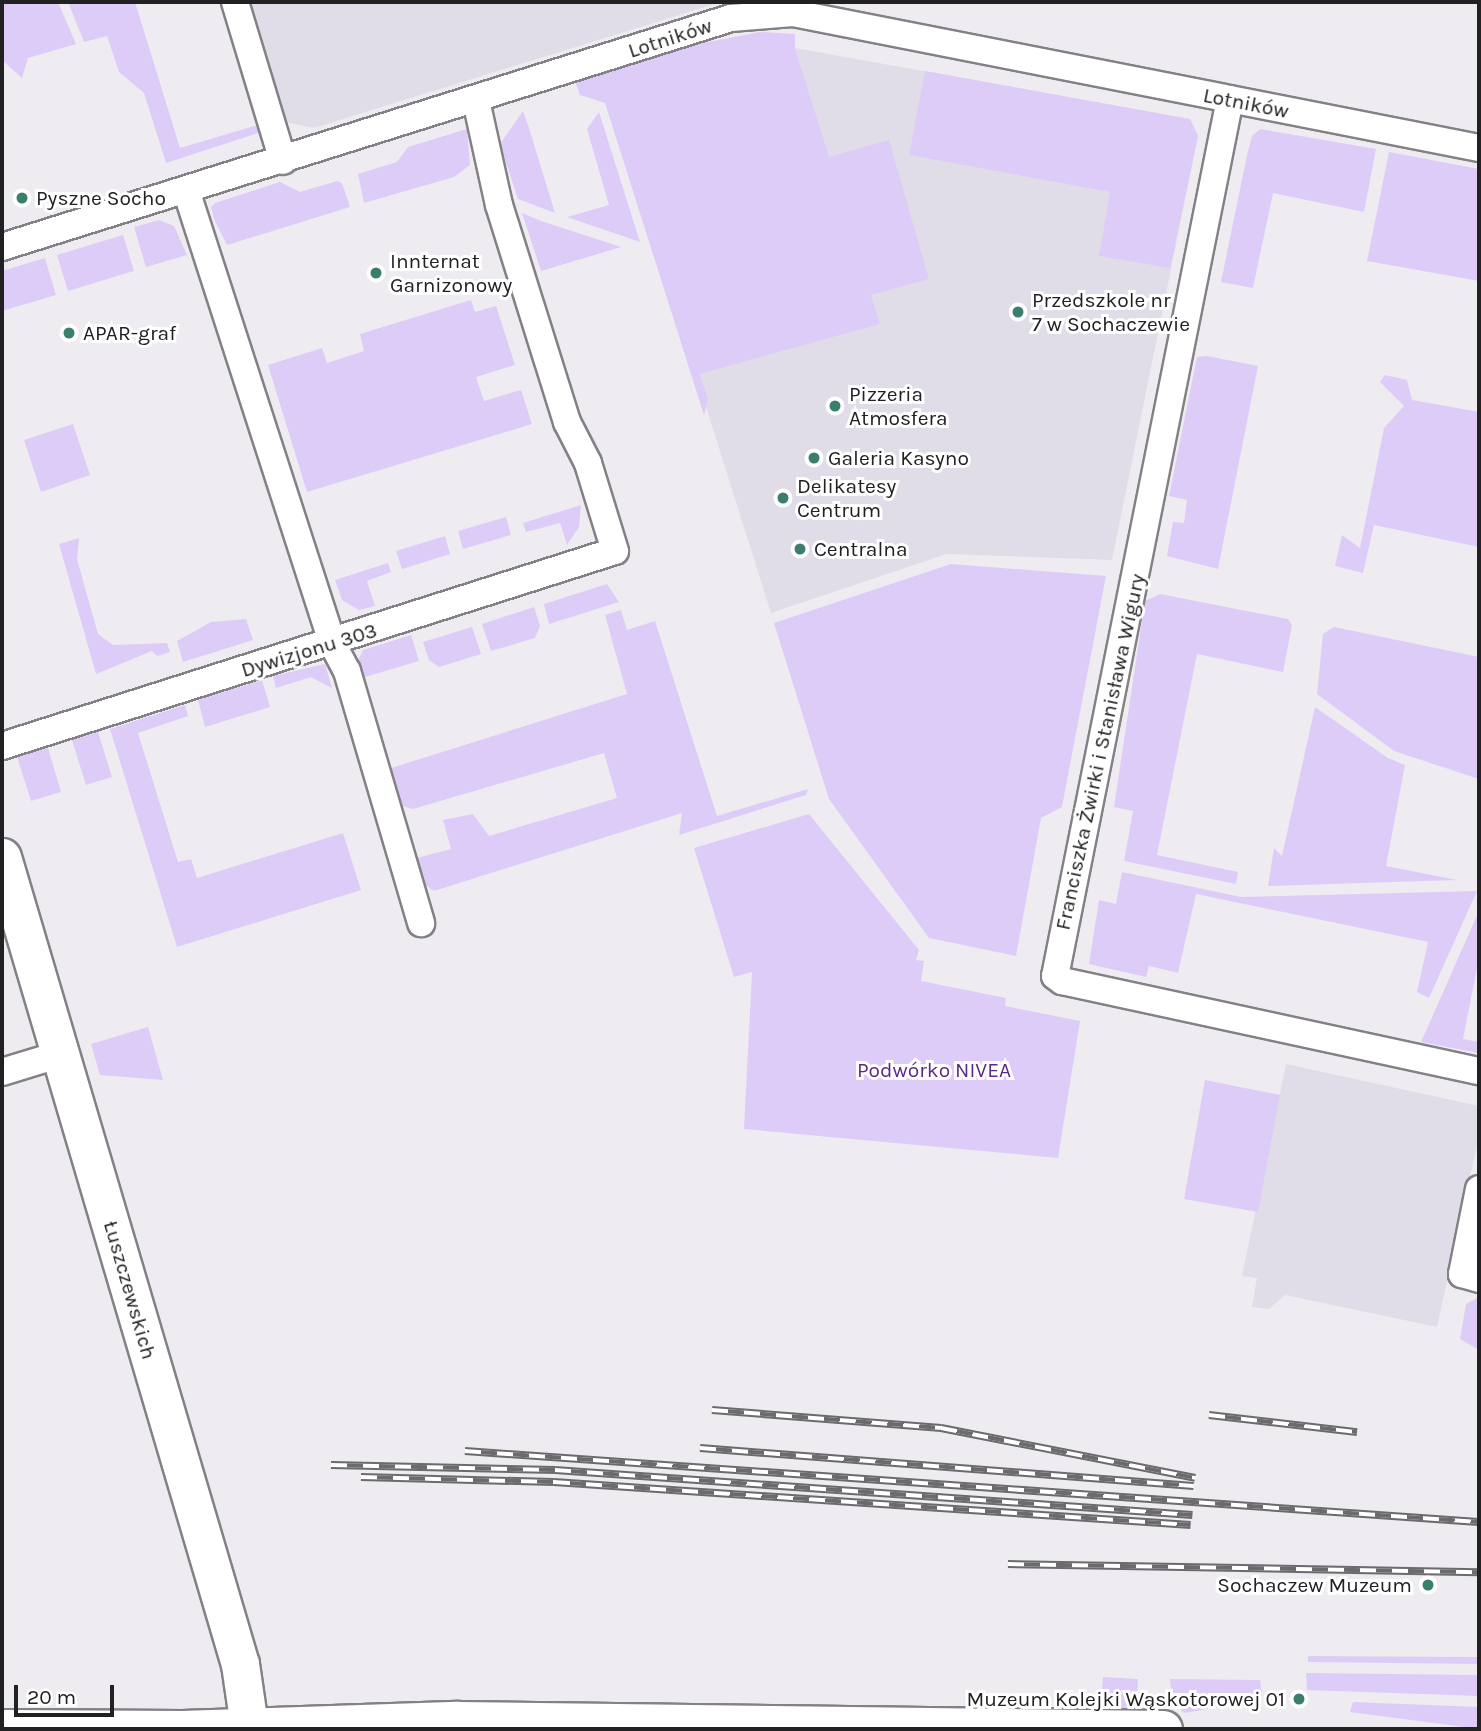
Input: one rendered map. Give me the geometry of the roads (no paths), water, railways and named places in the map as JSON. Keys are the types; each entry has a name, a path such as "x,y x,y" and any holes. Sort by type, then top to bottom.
{"street":[{"path":"235,2 283,160"},
{"name":"Lotników","path":"2,247 731,18 789,6 1230,99 1479,148"},
{"name":"Franciszka Żwirki i Stanisława Wigury","path":"1230,99 1055,976 1062,981 1479,1071"},
{"name":"Dywizjonu 303","path":"2,746 615,551 588,463 568,422 502,217 476,100"},
{"path":"186,190 332,643 347,671 421,923"},
{"name":"Łuszczewskich","path":"2,857 240,1664 249,1726"},
{"path":"2,1072 61,1054"},
{"path":"1479,1189 1462,1274 1479,1279"},
{"path":"2,1728 249,1726 457,1720 1163,1729"}],"railway":[{"path":"712,1410 941,1428 1195,1478"},
{"path":"1209,1415 1357,1432"},
{"path":"700,1448 1194,1486"},
{"path":"465,1451 1479,1522"},
{"path":"331,1465 555,1470 1192,1515"},
{"path":"361,1477 554,1482 1191,1525"},
{"path":"1008,1564 1479,1572"}],"place":[{"name":"Pyszne Socho","path":"22,198"},
{"name":"Innternat Garnizonowy","path":"376,273"},
{"name":"Przedszkole nr 7 w Sochaczewie","path":"1018,312"},
{"name":"APAR-graf","path":"69,333"},
{"name":"Pizzeria Atmosfera","path":"835,406"},
{"name":"Galeria Kasyno","path":"814,458"},
{"name":"Delikatesy Centrum","path":"783,498"},
{"name":"Centralna","path":"800,549"},
{"name":"Sochaczew Muzeum","path":"1428,1585"},
{"name":"Muzeum Kolejki Wąskotorowej 01","path":"1299,1699"}],"park label":[{"name":"Podwórko NIVEA","path":"934,1070"}]}
